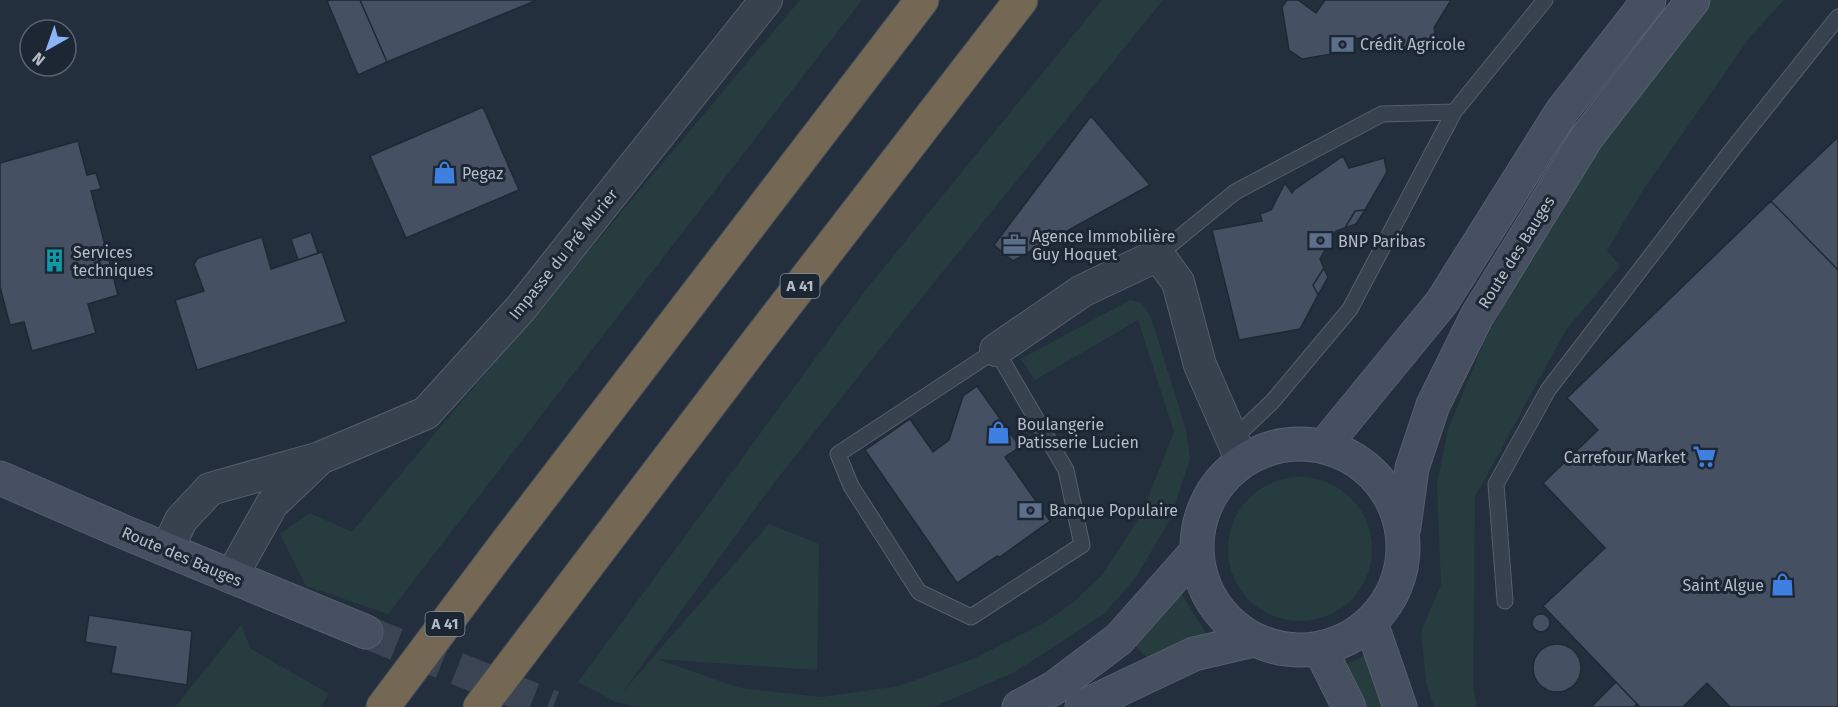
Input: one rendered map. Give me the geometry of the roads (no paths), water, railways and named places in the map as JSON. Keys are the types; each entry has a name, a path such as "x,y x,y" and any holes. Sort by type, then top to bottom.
{"highway":[{"name":"A 41","path":"383,707 922,0"},
{"name":"A 41","path":"480,707 764,332 1021,0"}],"main road":[{"path":"1324,446 1442,302 1562,111 1649,0"},
{"name":"Route des Bauges","path":"1403,535 1412,468 1433,405 1477,316 1587,137 1693,0"},
{"path":"1282,445 1324,446 1362,464 1390,495 1403,535 1402,567 1392,597 1371,623 1347,640 1320,649 1286,650 1254,640 1225,618 1205,587 1197,552 1201,517 1216,485 1237,450 1282,445"},
{"name":"Route des Bauges","path":"0,478 366,632"},
{"path":"1019,707 1054,688 1119,639 1197,552"},
{"path":"1371,623 1400,707"},
{"path":"1082,707 1194,654 1254,640"},
{"path":"1320,649 1349,707"}],"street":[{"name":"Impasse du Pré Murier","path":"167,550 181,520 210,489 320,458 426,413 521,308 766,0"},
{"path":"996,350 1082,291 1158,255 1178,282 1200,365 1237,450"},
{"name":"Impasse du Pré Murier","path":"231,577 272,504 320,458"}],"lane":[{"path":"1237,450 1272,402 1350,309 1454,112 1545,0"},
{"path":"1505,601 1496,484 1548,390 1732,150 1838,17"},
{"path":"1158,255 1235,192 1382,114 1454,112"},
{"path":"996,350 1066,470 1082,545 971,618 919,592 851,486 838,454 996,350"}],"tunnel":[{"path":"366,632 553,707"}],"place":[{"name":"Crédit Agricole","path":"1342,44"},
{"name":"Pegaz","path":"444,173"},
{"name":"BNP Paribas","path":"1320,241"},
{"name":"Agence Immobilière Guy Hoquet","path":"1014,245"},
{"name":"Services techniques","path":"55,261"},
{"name":"Boulangerie Patisserie Lucien","path":"999,433"},
{"name":"Carrefour Market","path":"1704,457"},
{"name":"Banque Populaire","path":"1031,510"},
{"name":"Saint Algue","path":"1782,585"}]}
